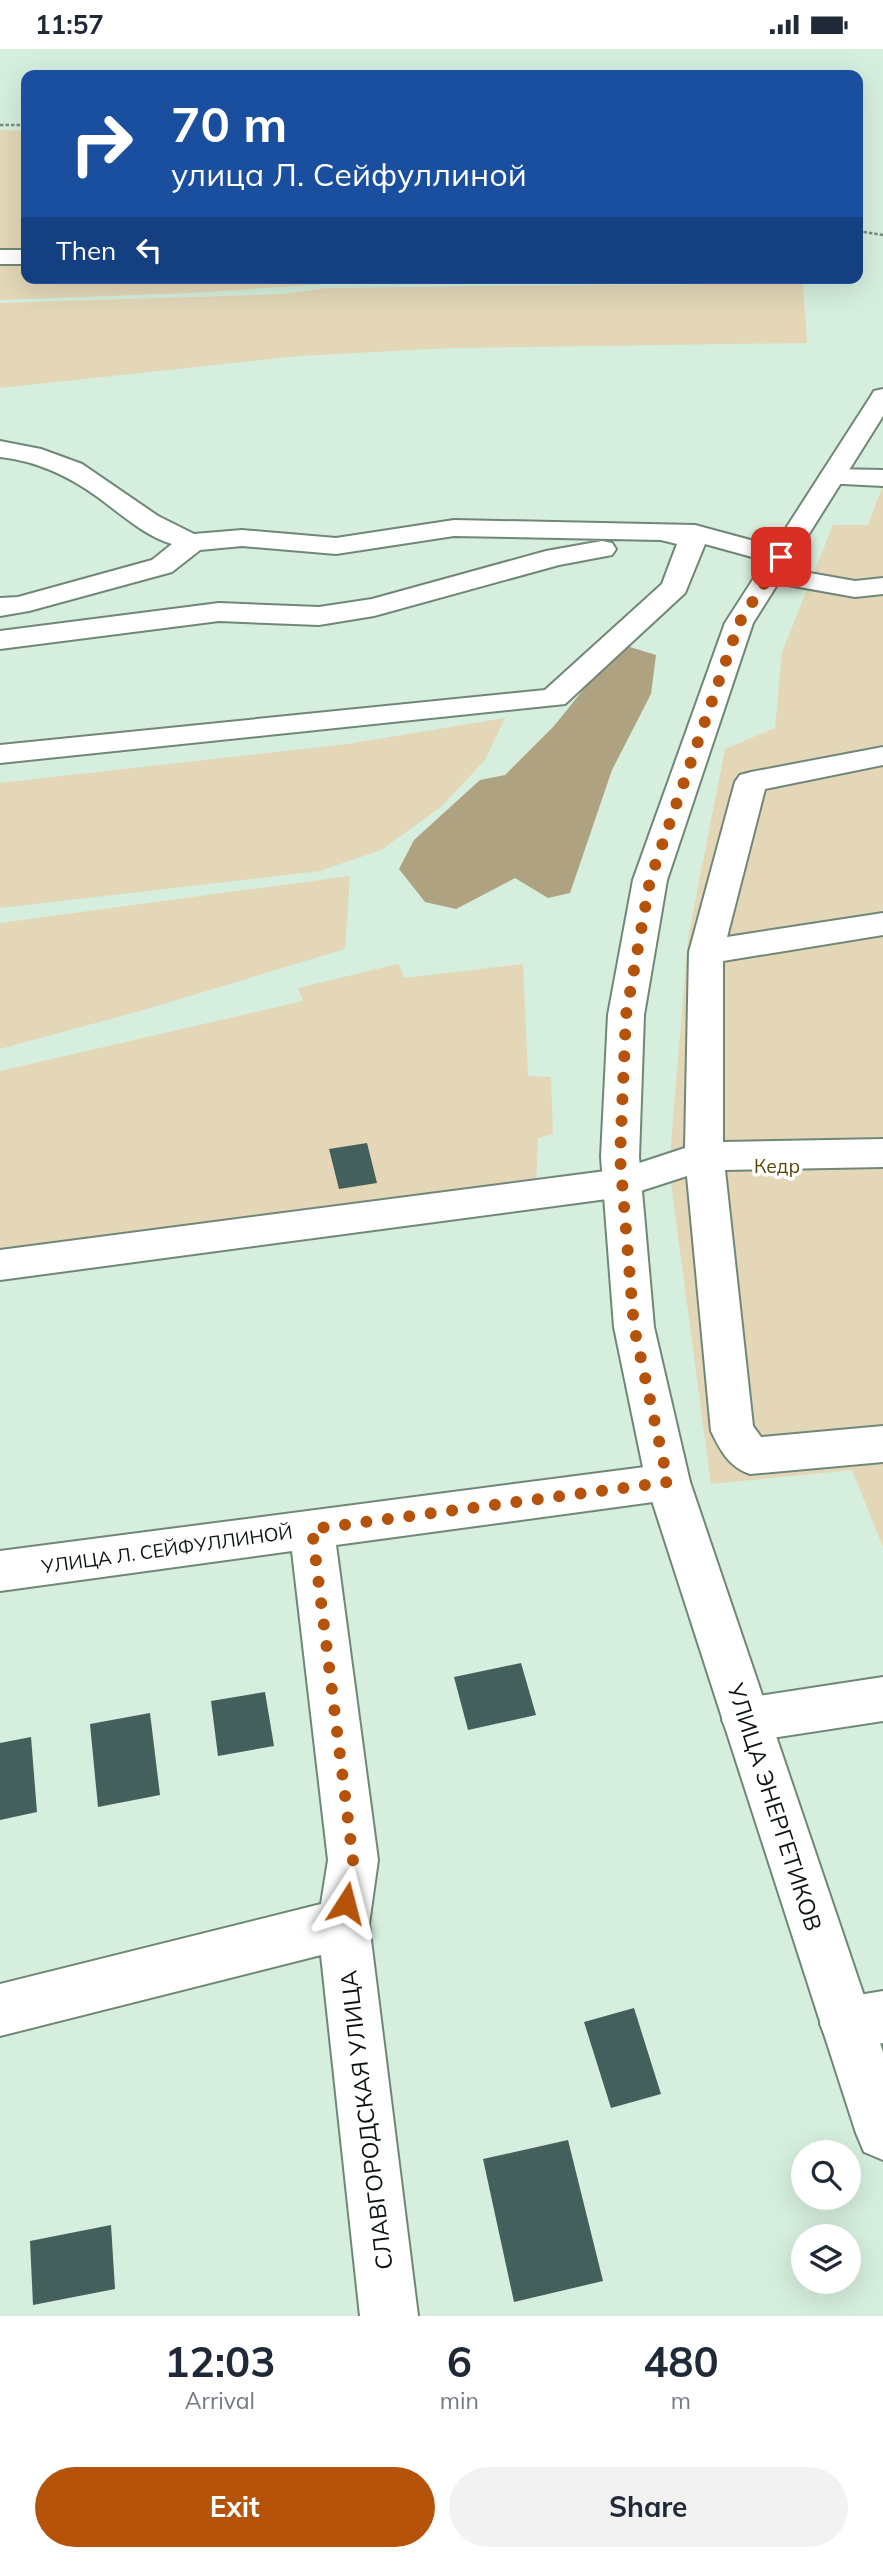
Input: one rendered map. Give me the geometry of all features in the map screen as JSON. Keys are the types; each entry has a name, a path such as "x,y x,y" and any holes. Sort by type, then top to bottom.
{"main road":[{"path":"0,257 21,257"},
{"name":"УЛИЦА ЭНЕРГЕТИКОВ","path":"883,396 739,623 650,880 626,1015 620,1157 634,1327 668,1482 746,1720 865,2020 883,2133"},
{"path":"0,449 25,451 82,475 168,536 192,542 242,538 336,547 454,527 529,532 695,533 776,566 855,589 883,586"},
{"path":"832,477 883,478"},
{"path":"0,640 219,612 320,616 374,607 556,557 695,533"},
{"path":"0,754 554,698 675,587 695,533"},
{"path":"0,607 19,605 162,566 192,542"},
{"path":"883,756 751,782 706,952 704,1156 732,1431 750,1456 883,1444"},
{"path":"706,952 883,924"},
{"path":"0,1265 622,1183 704,1156 883,1153"},
{"name":"УЛИЦА Л. СЕЙФУЛЛИНОЙ","path":"0,1571 668,1482"},
{"name":"СЛАВГОРОДСКАЯ УЛИЦА","path":"312,1529 353,1860 343,1924 389,2316"},
{"path":"746,1720 883,1699"},
{"path":"0,2010 343,1924"}],"path":[{"path":"0,125 21,125"},
{"path":"863,232 883,235"}],"green space":[{"path":"0,130 21,131 21,251 0,250"},
{"path":"0,263 21,263 21,284 325,284 191,293 0,300"},
{"path":"803,284 807,343 451,348 299,356 0,388 0,303 284,294 327,288"},
{"name":"Кедр","path":"883,485 883,1547 852,1470 711,1484 669,1168 688,938 725,749 775,728 782,652 833,525 868,525"},
{"path":"505,718 485,760 442,806 381,850 320,871 0,908 0,783 347,744"},
{"path":"350,876 345,949 147,1009 0,1049 0,923"},
{"path":"398,964 405,978 523,964 528,1076 551,1077 553,1134 538,1138 536,1186 0,1264 0,1071 303,1001 298,988"}],"shaded area":[{"path":"620,644 656,655 651,694 612,770 570,893 548,898 515,878 456,909 425,902 399,869 414,840 480,780 505,775 554,726"}],"building":[{"path":"367,1143 377,1183 339,1189 329,1149"},
{"path":"521,1663 536,1715 468,1730 454,1677"},
{"path":"265,1692 274,1746 218,1756 211,1701"},
{"path":"150,1713 160,1795 98,1807 90,1724"},
{"path":"31,1737 37,1812 0,1820 0,1743"},
{"path":"634,2008 661,2094 611,2108 584,2022"},
{"path":"568,2140 603,2281 514,2302 483,2159"},
{"path":"111,2225 115,2289 33,2305 30,2241"}],"route":[{"path":"346,1903 353,1860 312,1529 668,1482 634,1327 620,1157 626,1015 650,880 739,623 781,557"}]}
